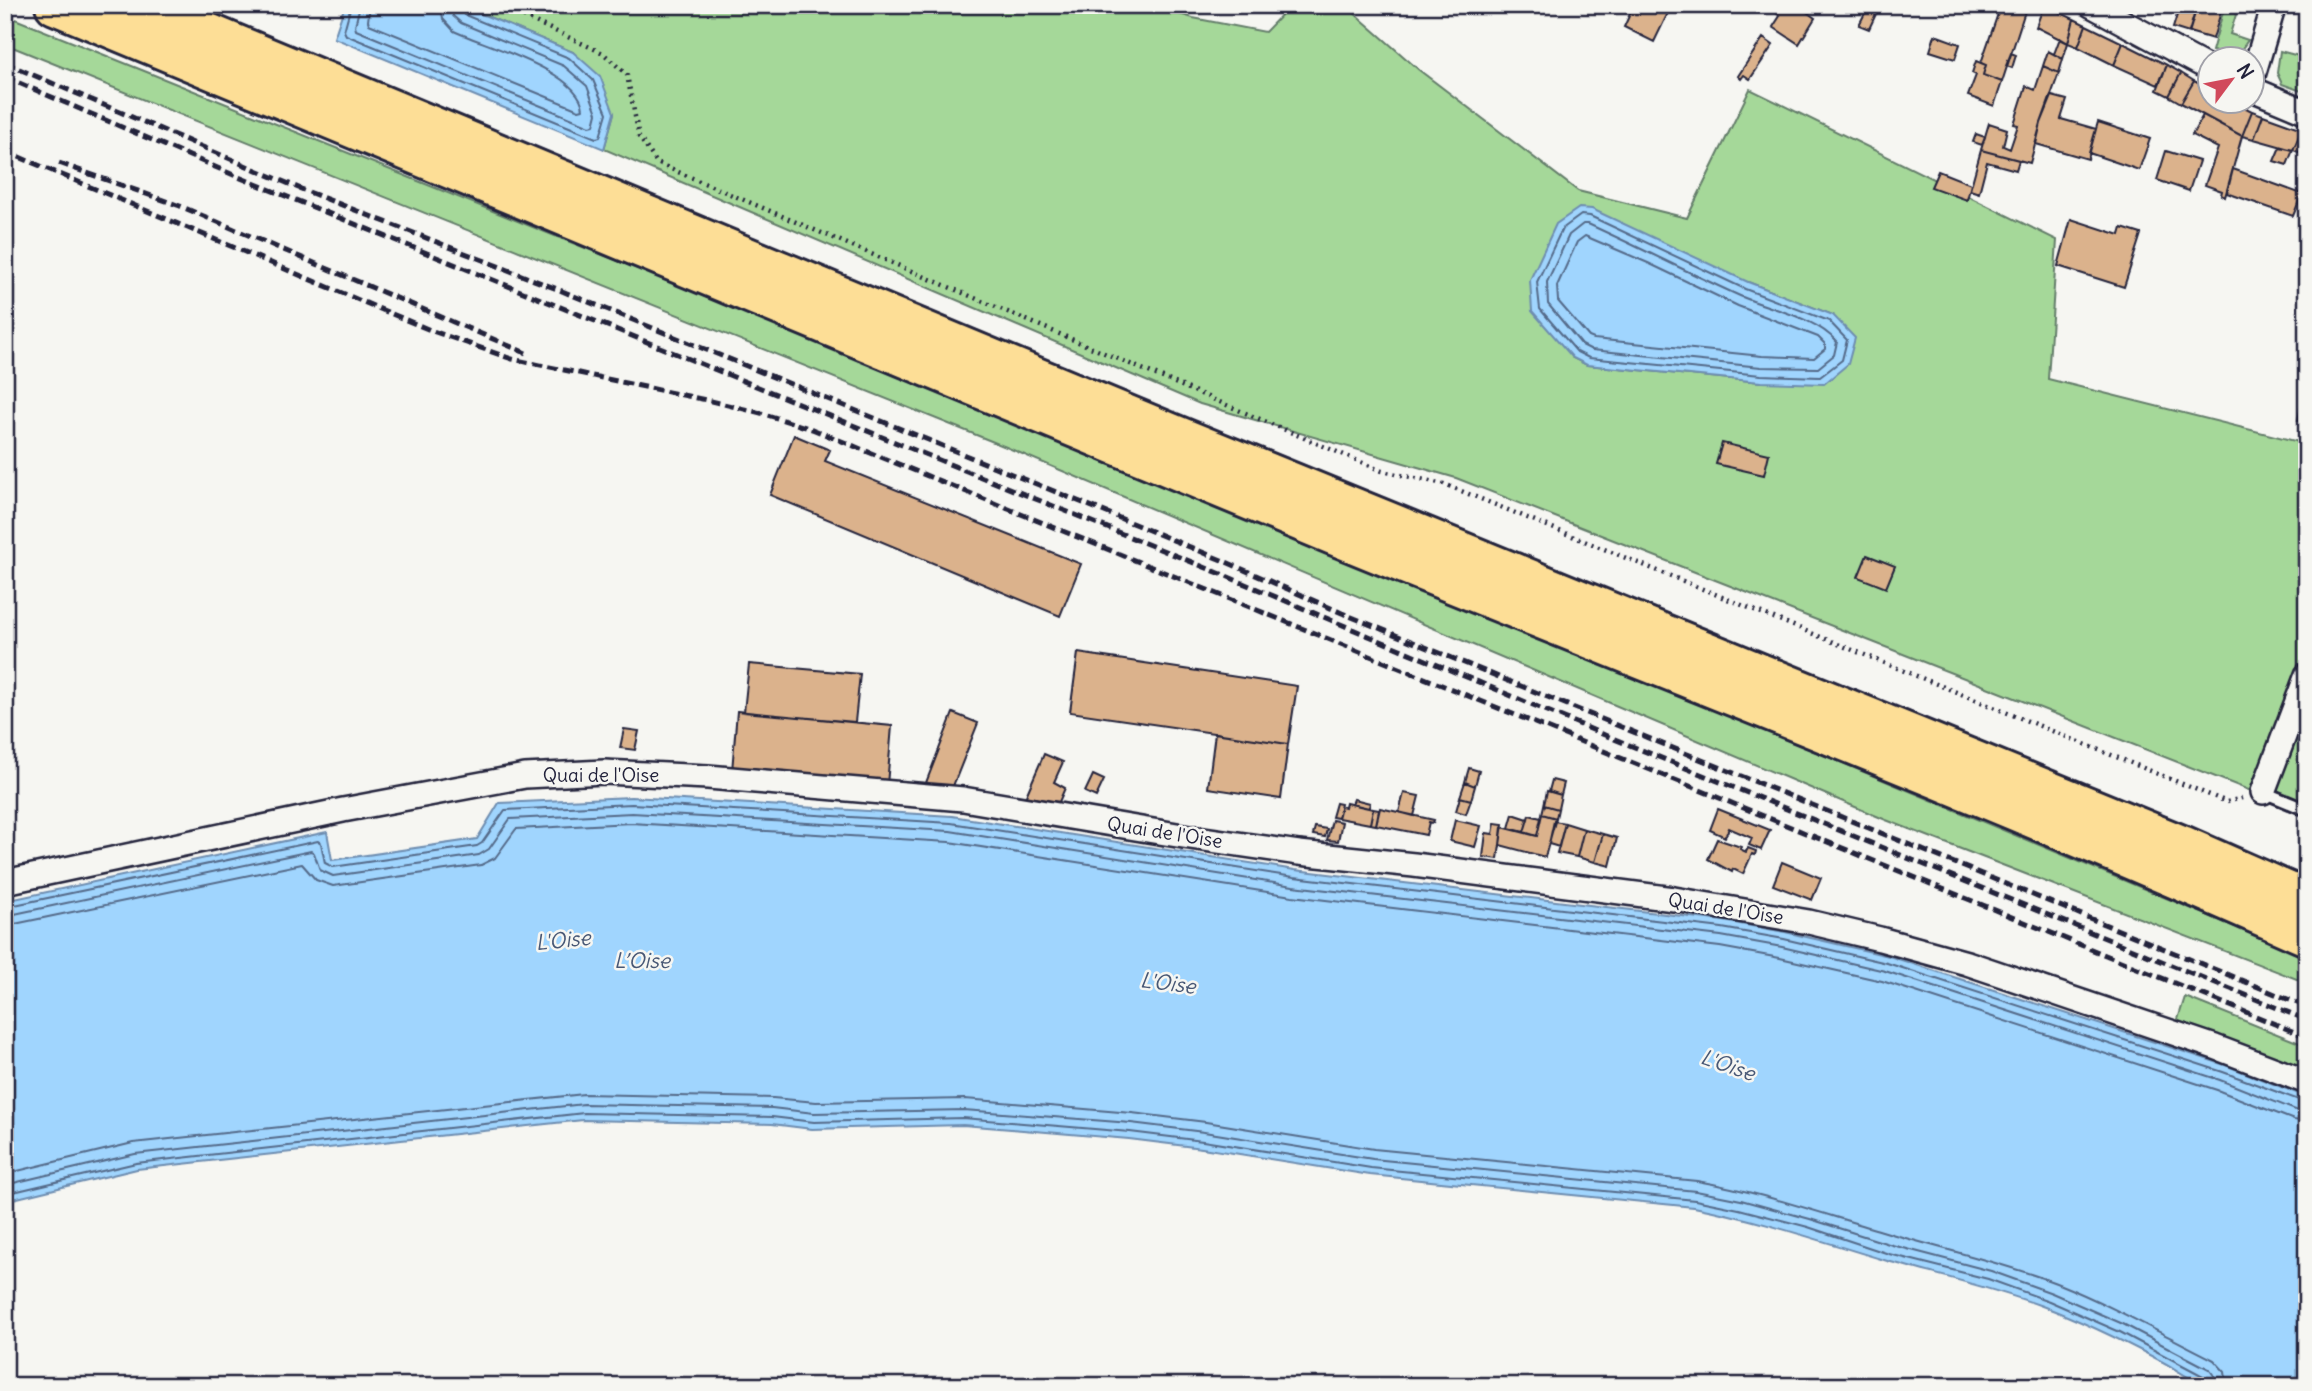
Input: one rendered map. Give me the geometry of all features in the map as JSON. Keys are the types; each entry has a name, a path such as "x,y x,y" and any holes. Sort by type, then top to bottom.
{"highway":[{"path":"55,5 1245,499 1999,803 2307,936"},
{"path":"141,5 1158,428 2182,845 2307,900"}],"street":[{"path":"2091,5 2196,61"},
{"path":"2262,46 2274,5"},
{"path":"2266,95 2307,112"},
{"path":"2263,792 2307,675"},
{"name":"Quai de l'Oise","path":"5,882 342,810 525,776 604,772 708,777 950,798 1195,838 1674,899 1809,922 1967,963 2215,1047 2307,1082"}],"lane":[{"path":"2263,792 2307,810"}],"path":[{"path":"498,5 603,53 627,75 639,137 657,163 1382,471 1444,484 2227,802 2263,792"}],"green space":[{"path":"460,5 1149,5 1193,18 1265,32 1291,5 1345,5 1419,70 1578,191 1687,218 1750,89 2057,240 2048,379 2307,444 2307,813 1456,478 1200,404 604,149 614,113 573,52","holes":["1748,282 1833,315 1761,382 1587,365 1573,358"]},
{"path":"2225,5 2239,5 2230,34 2248,40 2244,46 2213,46"},
{"path":"5,15 1019,419 2307,957 2307,983 1886,820 1006,447 5,44"},
{"path":"2307,30 2307,86 2304,92 2282,84 2277,73 2280,51 2299,56"},
{"path":"2185,997 2307,1046 2307,1097 2169,1048"}],"water":[{"path":"345,5 460,5 573,52 600,76 614,113 604,149 334,38"},
{"path":"1579,208 1592,209 1748,282 1833,315 1855,338 1848,364 1824,384 1761,382 1587,365 1573,358 1532,311 1530,280 1556,224"},
{"name":"L’Oise","path":"631,797 952,816 1295,870 1724,921 1889,956 2225,1065 2307,1097 2307,1386 2233,1388 2204,1384 2101,1331 2022,1299 1766,1224 1694,1207 1370,1175 1129,1139 963,1125 812,1129 772,1124 583,1120 137,1169 5,1201 5,901 327,832 332,860 477,839 499,803"}],"building":[{"path":"1634,5 1656,5 1669,11 1654,42 1624,27"},
{"path":"1781,5 1797,5 1815,18 1799,44 1773,27 1780,16 1776,13"},
{"path":"1978,5 1990,5 2000,9 1998,14"},
{"path":"2001,5 2027,5 2002,82 1983,75 1986,65 1981,63"},
{"path":"2044,5 2074,19 2068,43 2036,27"},
{"path":"2180,5 2196,10 2189,33 2173,28"},
{"path":"2197,5 2222,8 2213,39 2189,32"},
{"path":"1867,9 1876,14 1869,29 1859,25"},
{"path":"2074,19 2086,25 2078,47 2068,43"},
{"path":"2086,25 2123,43 2114,65 2078,47"},
{"path":"1935,35 1960,44 1955,59 1930,51"},
{"path":"1763,38 1773,45 1750,79 1744,75 1741,79 1738,76"},
{"path":"2060,38 2068,43 2063,59 2054,54"},
{"path":"2123,43 2167,65 2158,85 2114,65"},
{"path":"2048,51 2063,59 2059,73 2043,66"},
{"path":"2011,53 2016,55 2012,68 2006,66"},
{"path":"1976,61 1986,65 1983,75 2002,82 1994,106 1968,96 1976,75 1972,73"},
{"path":"2167,65 2181,73 2169,96 2157,90"},
{"path":"2043,66 2059,73 2030,163 1981,150 1989,123 2007,129 2003,146 2010,149 2018,125 2014,124 2026,86 2035,90"},
{"path":"2181,73 2194,81 2181,103 2169,96"},
{"path":"2194,81 2196,82 2196,111 2181,103"},
{"path":"2052,96 2067,100 2061,119 2096,129 2088,159 2036,144"},
{"path":"2205,116 2250,116 2242,136"},
{"path":"2205,116 2242,136 2225,197 2221,195 2222,191 2205,185 2218,148 2192,135"},
{"path":"2250,116 2263,116 2254,139 2242,136"},
{"path":"2263,116 2302,129 2293,150 2254,139"},
{"path":"2098,122 2150,139 2139,170 2089,153"},
{"path":"2302,129 2307,131 2307,155 2293,150"},
{"path":"1976,134 1985,137 1982,145 1973,142"},
{"path":"2280,147 2293,150 2287,165 2274,161"},
{"path":"1981,150 2019,160 2016,170 1987,162 1979,193 1970,190"},
{"path":"2166,151 2199,161 2189,191 2157,180"},
{"path":"2233,169 2302,194 2293,216 2227,193"},
{"path":"1938,171 1971,184 1967,200 1931,187"},
{"path":"2071,219 2120,235 2122,228 2141,234 2124,287 2058,266"},
{"path":"2307,382 2307,422 2298,420"},
{"path":"794,435 830,450 825,461 1081,564 1060,616 770,495"},
{"path":"1722,443 1769,454 1764,475 1716,464"},
{"path":"1867,555 1895,566 1886,588 1858,577"},
{"path":"1078,653 1297,686 1288,744 1070,712"},
{"path":"749,664 860,674 855,722 744,712"},
{"path":"737,711 892,726 887,785 732,771"},
{"path":"953,713 978,723 951,791 924,788"},
{"path":"624,729 639,731 635,750 620,748"},
{"path":"1215,733 1288,744 1281,799 1208,788"},
{"path":"1044,754 1063,762 1054,782 1065,788 1059,802 1025,798"},
{"path":"1469,768 1479,771 1475,786 1465,782"},
{"path":"1093,775 1104,780 1096,797 1085,792"},
{"path":"1552,780 1564,783 1561,795 1549,791"},
{"path":"1465,782 1475,786 1471,800 1460,797"},
{"path":"1547,791 1561,795 1558,809 1544,805"},
{"path":"1404,793 1419,796 1414,816 1399,812"},
{"path":"1460,797 1471,800 1466,814 1456,811"},
{"path":"1354,799 1370,803 1369,808 1352,804"},
{"path":"1336,803 1341,804 1338,818 1332,817"},
{"path":"1346,803 1373,809 1370,824 1338,818 1341,806 1345,807"},
{"path":"1544,805 1558,809 1556,818 1542,814"},
{"path":"1380,808 1434,820 1433,823 1429,822 1426,835 1376,825"},
{"path":"1373,809 1379,810 1376,825 1370,824"},
{"path":"1718,809 1770,830 1761,850 1749,845 1752,838 1729,828 1725,837 1710,830"},
{"path":"1513,814 1528,819 1524,832 1509,828"},
{"path":"1542,814 1556,818 1545,857 1500,845 1502,827 1537,836"},
{"path":"1529,815 1541,818 1537,836 1524,832"},
{"path":"1332,820 1342,822 1338,841 1327,840"},
{"path":"1455,820 1481,826 1475,847 1450,841"},
{"path":"1554,821 1565,823 1559,847 1549,844"},
{"path":"1495,823 1503,824 1498,859 1483,857 1486,833 1493,834"},
{"path":"1565,823 1584,829 1577,857 1557,853"},
{"path":"1315,827 1327,829 1325,837 1313,835"},
{"path":"1584,829 1603,834 1595,862 1577,857"},
{"path":"1603,834 1617,838 1610,866 1595,862"},
{"path":"1717,839 1741,847 1740,849 1746,852 1748,848 1756,851 1743,874 1733,869 1732,872 1708,859"},
{"path":"1782,862 1821,878 1812,900 1773,885"}],"railway":[{"path":"5,63 301,189 557,289 1083,503 1342,613 2307,1007"},
{"path":"5,77 236,176 1219,573 1607,736 2307,1020"},
{"path":"5,151 430,330 512,359 711,401 812,429 2307,1037"},
{"path":"59,163 180,206 526,353"}],"water label":[{"name":"L'Oise","path":"563,940"},
{"name":"L'Oise","path":"1168,983"},
{"name":"L'Oise","path":"1728,1065"}]}
